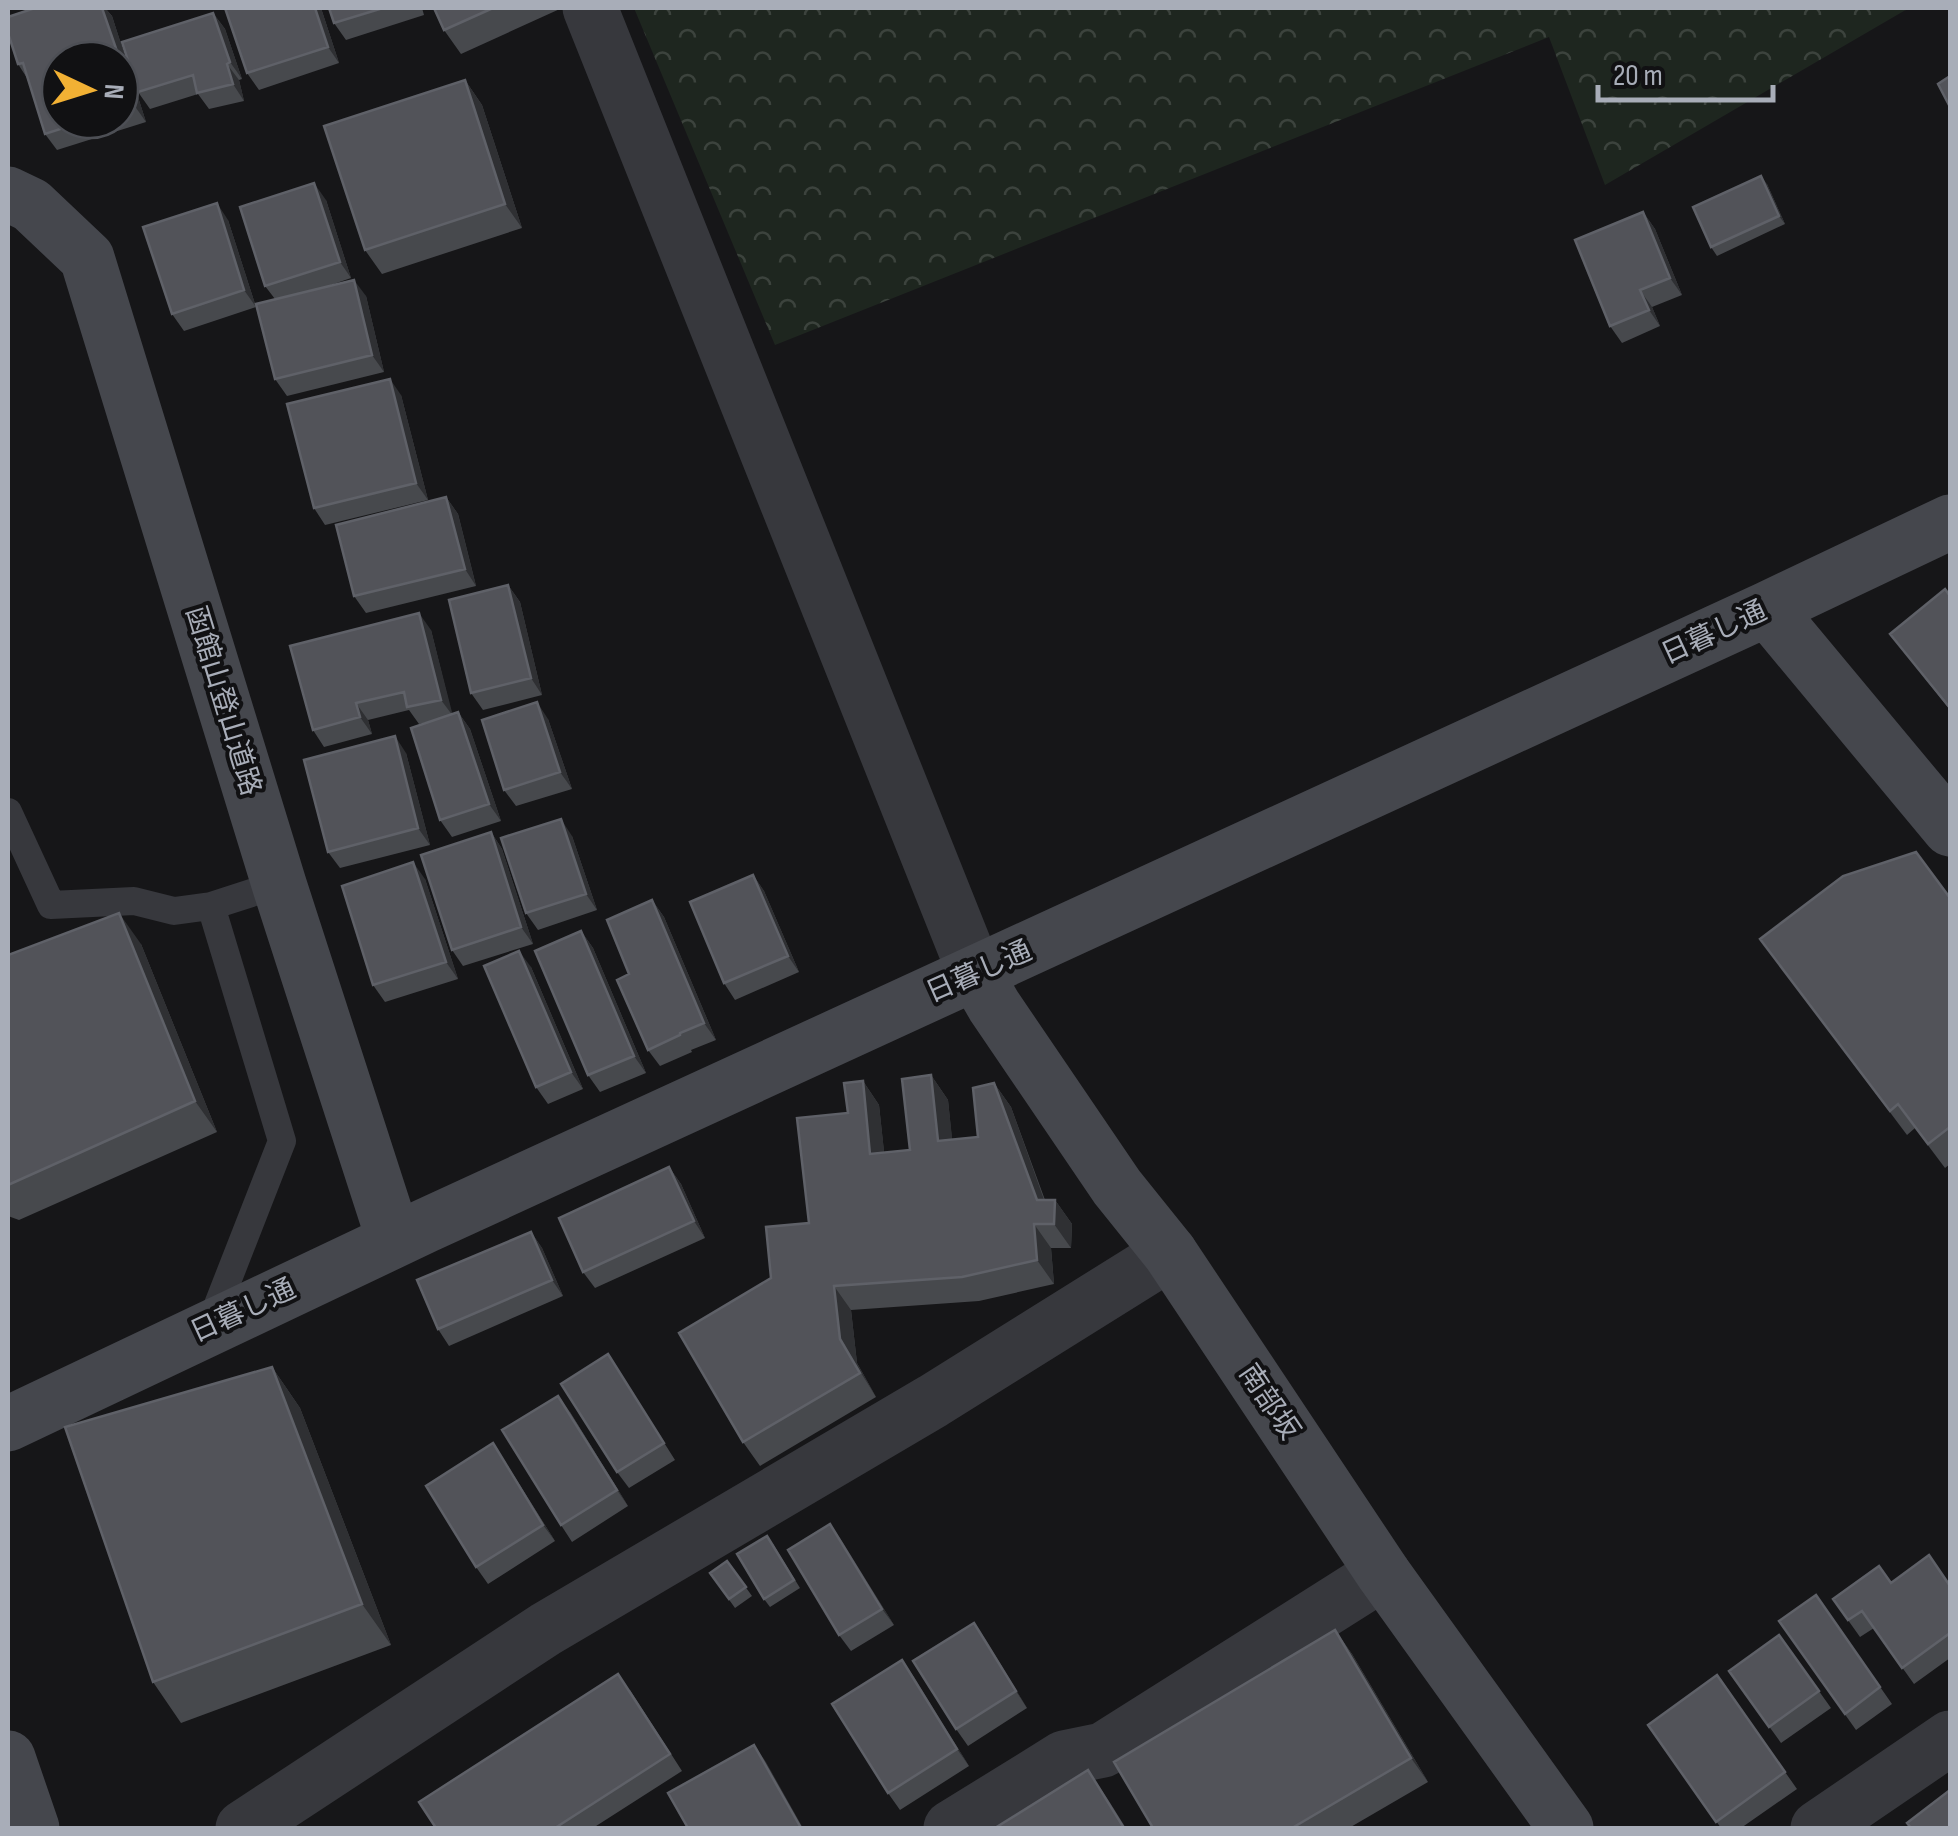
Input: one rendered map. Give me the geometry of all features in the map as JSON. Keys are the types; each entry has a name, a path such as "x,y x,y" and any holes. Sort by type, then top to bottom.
{"street":[{"path":"590,8 975,973"},
{"name":"函館山登山道路","path":"8,194 32,204 87,258 279,884 394,1240"},
{"name":"日暮し通","path":"8,1424 394,1240 1950,522"},
{"path":"1767,609 1950,829"},
{"name":"南部坂","path":"975,973 1117,1187 1170,1253 1383,1573 1566,1828"},
{"path":"243,1828 546,1628 934,1402 1170,1253"},
{"path":"951,1828 1064,1758 1103,1750 1383,1573"},
{"path":"1818,1828 1950,1738"},
{"path":"8,1758 32,1828"}],"lane":[{"path":"8,812 51,906 134,901 174,911 212,906 279,884"},
{"path":"209,1328 282,1141 212,906"}],"green space":[{"path":"634,8 1909,8 1605,185 1549,37 775,345"}],"building":[{"path":"35,8 102,8 113,40 40,40 40,118 23,63 18,64 8,33 8,17"},
{"path":"225,8 315,8 328,47 247,73"},
{"path":"329,8 383,8 334,23"},
{"path":"434,8 493,8 444,30"},
{"path":"213,13 230,62 227,64 233,84 197,93 193,75 140,91 140,40 128,40"},
{"path":"1950,76 1950,107 1938,84"},
{"path":"465,80 505,204 365,250 324,126"},
{"path":"1761,176 1779,216 1711,247 1693,207"},
{"path":"314,183 340,262 265,286 240,207"},
{"path":"217,203 244,290 172,314 143,227"},
{"path":"1643,212 1670,278 1640,290 1649,310 1610,326 1575,240"},
{"path":"354,280 372,355 275,379 256,304"},
{"path":"390,379 416,483 314,508 287,404"},
{"path":"446,497 465,569 354,596 336,525"},
{"path":"508,585 531,678 471,693 449,600"},
{"path":"1945,589 1950,596 1950,708 1890,634"},
{"path":"419,613 441,700 407,707 404,692 356,703 360,717 313,730 290,646"},
{"path":"537,702 560,772 504,790 482,720"},
{"path":"458,712 489,804 440,820 411,728"},
{"path":"395,736 418,828 328,852 304,760"},
{"path":"561,819 586,894 526,913 501,838"},
{"path":"491,832 521,927 452,950 421,855"},
{"path":"1916,852 1950,898 1950,1127 1928,1144 1898,1104 1890,1111 1760,939 1843,876"},
{"path":"413,862 446,962 373,985 342,886"},
{"path":"753,875 788,956 724,983 690,902"},
{"path":"652,900 704,1023 648,1050 617,980 629,974 607,920"},
{"path":"119,913 195,1101 8,1185 8,955"},
{"path":"581,931 634,1056 588,1075 535,951"},
{"path":"519,951 571,1072 536,1087 484,966"},
{"path":"931,1075 938,1141 978,1137 973,1088 994,1083 1037,1200 1055,1200 1054,1224 1034,1224 1037,1260 962,1277 834,1286 840,1339 860,1373 743,1442 679,1333 771,1278 766,1227 809,1223 797,1118 848,1113 844,1083 863,1081 870,1154 910,1150 902,1079"},
{"path":"669,1167 694,1221 583,1272 559,1218"},
{"path":"531,1232 552,1280 438,1329 417,1280"},
{"path":"608,1354 664,1443 617,1472 561,1384"},
{"path":"272,1367 362,1604 153,1682 65,1427"},
{"path":"558,1396 617,1490 561,1525 502,1430"},
{"path":"493,1443 543,1525 476,1567 426,1486"},
{"path":"830,1524 882,1609 839,1635 788,1550"},
{"path":"767,1536 794,1580 764,1599 737,1554"},
{"path":"1929,1555 1950,1586 1950,1633 1902,1668 1862,1611 1848,1620 1833,1599 1879,1566 1891,1583"},
{"path":"727,1561 746,1587 729,1599 710,1573"},
{"path":"1816,1595 1880,1687 1845,1714 1779,1621"},
{"path":"974,1623 1016,1691 956,1729 913,1661"},
{"path":"1335,1630 1411,1758 1292,1828 1153,1828 1114,1762"},
{"path":"1779,1635 1819,1691 1769,1727 1729,1671"},
{"path":"902,1660 957,1749 888,1793 832,1704"},
{"path":"618,1674 670,1754 555,1828 436,1828 419,1802"},
{"path":"1717,1675 1785,1772 1716,1822 1648,1725"},
{"path":"754,1745 801,1828 688,1828 668,1793"},
{"path":"1088,1770 1124,1828 995,1828"},
{"path":"1950,1790 1950,1828 1911,1828 1907,1823"}]}
